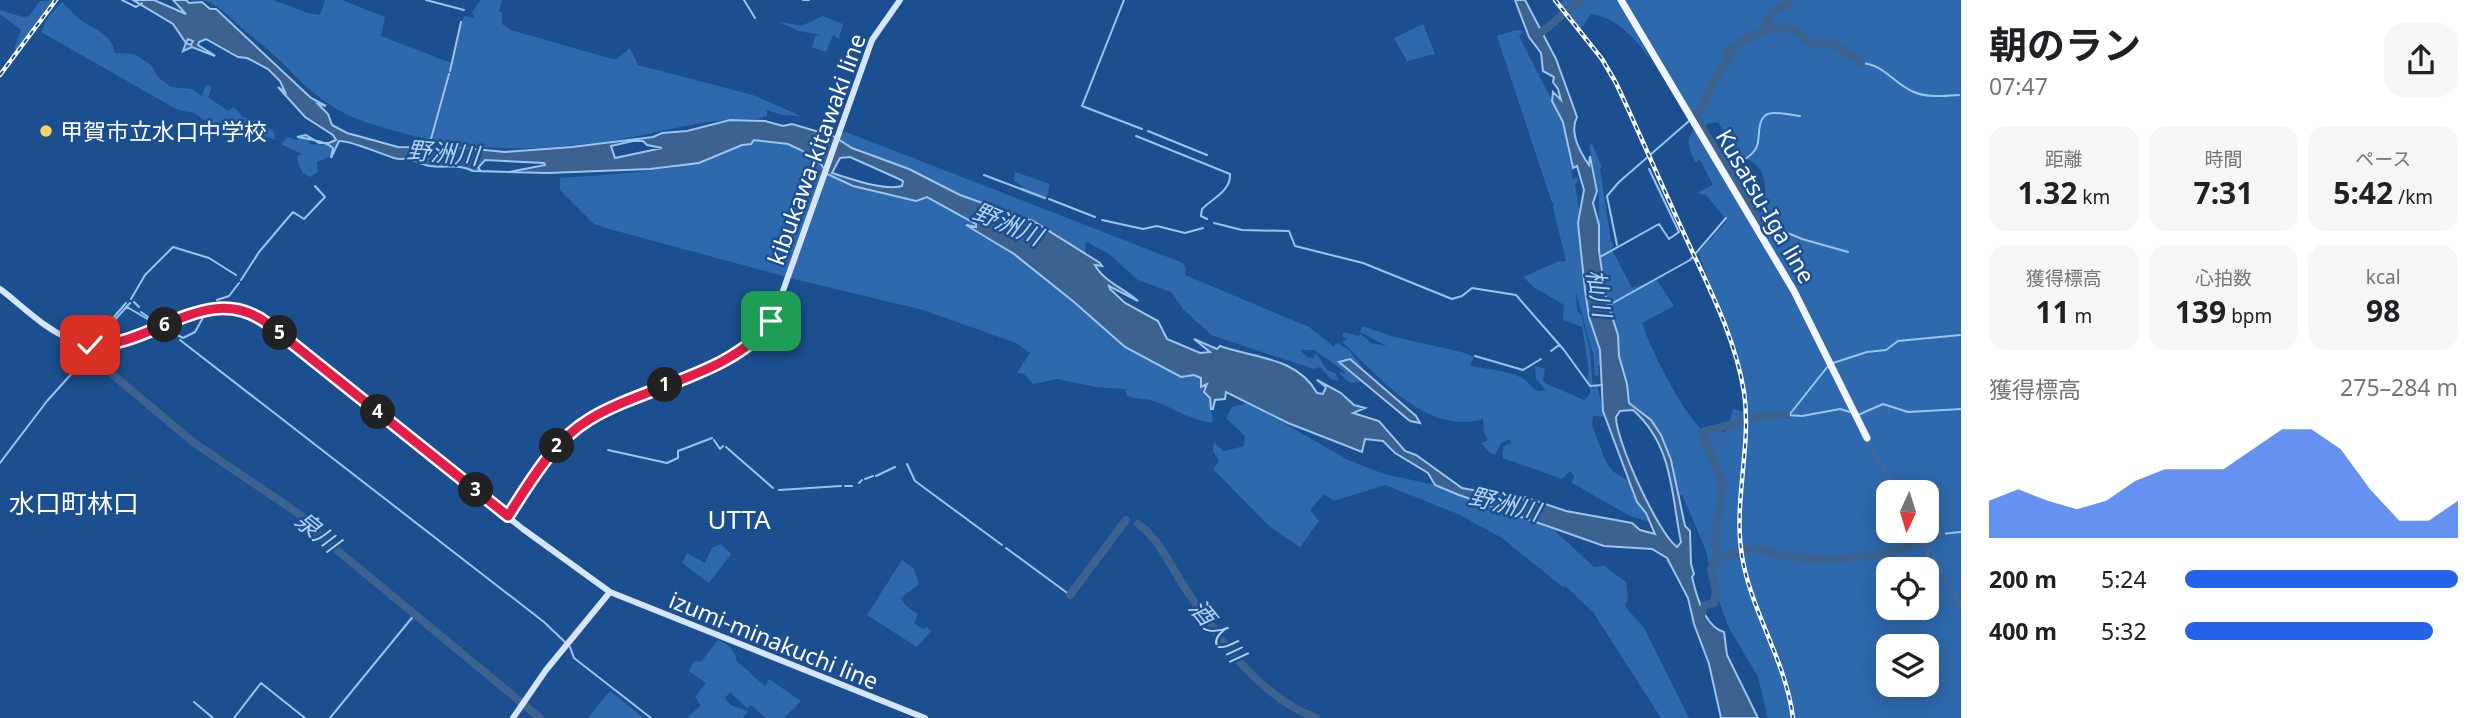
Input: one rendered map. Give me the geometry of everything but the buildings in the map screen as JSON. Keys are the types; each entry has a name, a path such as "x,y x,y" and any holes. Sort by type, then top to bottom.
{"main road":[{"name":"kibukawa-kitawaki line","path":"508,516 539,468 560,443 582,424 606,410 723,361 763,333 775,315 872,40 900,0"},
{"name":"Kusatsu-Iga line","path":"1621,0 1782,268 1867,438"},
{"path":"0,289 58,333 90,345 116,344 216,308 247,311 268,324 508,516 610,593 546,670 513,718"},
{"name":"izumi-minakuchi line","path":"610,593 925,718"}],"shaded area":[{"path":"53,0 18,49 14,49 21,30 0,14 0,10 23,17 29,16 40,1"},
{"path":"190,0 273,0 320,15 325,0 342,0 385,17 381,36 451,63 459,26 465,16 475,18 472,12 481,0 502,0 499,11 502,13 502,24 511,30 612,59 617,59 630,48 638,65 753,95 801,116 782,115 767,110 767,116 757,119 701,123 629,138 544,148 454,144 392,130 347,115 315,93 221,10 206,1"},
{"path":"1563,0 1619,0 1650,59 1632,36 1601,16 1591,14 1581,29 1560,4"},
{"path":"1624,0 1961,0 1961,718 1768,718 1758,677 1729,628 1713,585 1706,551 1682,494 1679,496 1671,460 1661,435 1651,420 1629,403 1619,356 1618,335 1606,298 1599,251 1599,192 1589,145 1592,144 1602,167 1600,169 1614,246 1611,248 1632,288 1657,280 1674,306 1642,323 1653,349 1678,398 1697,425 1706,433 1719,427 1722,433 1727,430 1733,409 1747,413 1737,352 1698,253 1727,221 1706,195 1697,193 1713,185 1700,160 1695,162 1689,146 1691,134 1698,124","holes":["1718,122 1735,149 1762,173 1764,204 1754,223 1699,137 1706,124"]},
{"path":"62,2 79,19 106,36 115,53 134,54 151,65 159,78 171,87 192,89 202,96 205,86 209,85 212,87 208,97 228,111 234,107 243,117 262,123 274,132 275,140 235,126 224,134 194,113 178,110 41,32 49,16"},
{"path":"823,16 843,24 839,38 842,41 833,35 826,52 812,47 815,36 820,35 799,31 777,21 801,26"},
{"path":"1423,24 1435,54 1407,61 1394,38"},
{"path":"1516,30 1524,31 1519,36 1563,122 1573,179 1577,177 1578,181 1575,185 1580,216 1579,235 1589,317 1600,350 1599,375 1595,376 1593,354 1576,293 1577,311 1581,314 1590,350 1593,389 1596,382 1605,417 1593,416 1592,425 1606,462 1614,472 1629,481 1637,502 1650,522 1630,516 1572,483 1574,476 1570,471 1562,479 1503,458 1503,447 1511,443 1510,439 1501,443 1495,455 1489,452 1481,443 1488,440 1483,419 1462,422 1442,419 1423,411 1388,386 1342,342 1347,339 1342,336 1344,332 1358,336 1361,334 1371,343 1387,346 1360,332 1363,326 1391,336 1465,353 1474,357 1470,366 1516,375 1537,391 1545,390 1536,379 1535,366 1545,369 1545,383 1584,400 1590,394 1590,387 1586,383 1589,371 1582,327 1563,320 1564,305 1535,288 1523,277 1557,262 1566,261 1554,203 1497,36"},
{"path":"846,132 1183,263 1185,275 1309,327 1333,346 1338,343 1349,350 1362,367 1350,359 1340,362 1361,382 1350,383 1340,374 1345,374 1344,371 1314,350 1300,350 1307,357 1314,358 1316,353 1327,370 1335,373 1339,381 1331,379 1320,367 1314,369 1211,335 1184,310 1171,292 1138,280 1109,254 1087,242 1086,254 1033,221 960,195 909,169 838,141 841,134"},
{"path":"288,137 297,140 301,137 309,139 310,144 331,145 332,156 317,162 318,172 310,177 299,166 297,156 302,154 281,144"},
{"path":"754,140 788,144 801,150 821,164 827,174 853,186 916,201 927,197 966,217 977,227 968,226 1014,254 1125,347 1181,377 1194,375 1201,378 1201,386 1207,383 1204,392 1210,397 1213,423 1190,417 1154,401 1127,396 1125,389 1095,387 1057,379 1033,384 1024,374 1017,373 1030,353 1016,343 923,310 798,280 594,224 560,190 560,178 630,173 683,165 706,160 751,144"},
{"path":"1015,172 1050,184 1046,200 1021,191 1022,186 1014,181"},
{"path":"1249,403 1348,460 1384,474 1435,485 1554,530 1594,567 1604,566 1626,582 1628,598 1625,606 1644,628 1689,718 1661,718 1593,612 1565,586 1564,588 1502,538 1458,514 1385,485 1334,501 1324,494 1310,510 1319,521 1300,547 1269,526 1213,469 1219,461 1213,451 1214,443 1224,451 1244,446 1245,436 1226,418 1232,407"},
{"path":"721,544 731,554 709,583 682,563 687,553 705,563 712,548"},
{"path":"902,560 914,569 919,584 901,598 906,606 918,614 914,623 931,631 917,647 867,615"},
{"path":"718,640 731,648 737,662 762,684 766,686 769,679 801,701 784,718 766,718 751,705 747,708 730,692 725,698 730,705 748,711 743,718 687,718 701,705 695,697 706,683 689,671 694,661 701,662"},
{"path":"610,691 644,718 588,718"}],"water":[{"path":"133,0 154,0 186,14 173,0 202,2 210,9 216,9 311,98 326,106 318,104 328,114 332,125 347,133 398,147 465,148 505,152 572,147 653,137 730,120 765,121 783,126 792,124 833,136 852,148 909,169 960,195 1033,221 1100,263 1102,266 1095,265 1103,276 1138,301 1109,286 1110,289 1125,303 1158,321 1167,339 1200,353 1210,352 1194,339 1217,349 1220,346 1274,361 1298,372 1317,393 1323,394 1326,387 1317,380 1341,393 1354,405 1365,408 1353,413 1379,421 1405,451 1416,455 1462,488 1526,500 1522,496 1566,511 1632,523 1640,530 1655,534 1646,513 1637,502 1603,411 1600,350 1589,317 1578,223 1584,190 1577,166 1573,168 1563,122 1552,101 1553,92 1561,100 1553,82 1554,77 1543,71 1541,53 1529,37 1515,0 1525,0 1556,59 1577,117 1574,129 1577,142 1589,165 1590,156 1597,191 1593,203 1599,225 1599,251 1606,298 1618,335 1619,356 1629,403 1651,420 1661,435 1671,460 1685,526 1690,531 1694,574 1692,577 1699,601 1712,624 1724,632 1727,655 1758,718 1721,718 1709,664 1694,624 1688,598 1667,558 1652,549 1604,546 1459,495 1435,485 1428,473 1395,453 1383,441 1365,439 1362,452 1288,423 1226,392 1225,399 1215,400 1211,409 1210,398 1204,392 1207,384 1201,387 1201,378 1194,375 1181,377 1125,347 1014,254 966,225 976,227 976,224 927,197 916,201 853,186 827,174 821,164 801,150 788,144 754,140 751,144 742,145 699,163 650,169 509,172 545,165 485,160 478,168 481,171 505,172 473,171 457,167 430,166 410,159 396,159 344,141 339,141 331,158 333,148 324,143 336,140 333,135 305,117 278,87 285,92 280,81 268,69 247,58 238,57 206,39 198,45 215,56 192,47 183,51 186,43 173,24","holes":["643,141 647,145 662,148 615,158 611,146","850,157 899,179 903,181 902,186 877,186 832,173 840,158","1633,410 1656,438 1663,454 1681,542 1677,547 1659,524 1630,465 1618,429 1616,417 1620,411"]},
{"path":"1350,359 1416,416 1420,423 1410,421 1339,362"}],"waterway":[{"path":"122,0 136,7 142,3"},
{"path":"426,0 464,10"},
{"path":"744,0 755,18"},
{"path":"803,0 809,0"},
{"path":"1124,0 1082,106 1142,129"},
{"path":"1540,33 1583,0"},
{"path":"1762,32 1768,17 1791,0"},
{"path":"450,71 461,22"},
{"path":"1760,221 1695,116 1729,60 1726,53 1750,36 1778,27 1792,29 1812,44 1834,44 1861,63"},
{"path":"1861,63 1876,67 1919,94 1959,95"},
{"name":"野洲川","path":"436,148 430,144 449,74"},
{"path":"1728,169 1755,150 1760,124 1767,114 1800,116"},
{"path":"1617,245 1607,196 1619,182 1689,121"},
{"path":"1148,131 1207,155"},
{"path":"1136,136 1230,174 1228,185 1202,209 1201,216 1207,219"},
{"name":"杣川","path":"1600,257 1659,224 1669,239 1679,232 1649,169"},
{"path":"984,175 1045,198"},
{"path":"241,280 259,252 293,212 304,219 325,197 315,186"},
{"path":"1049,199 1095,217"},
{"name":"杣川","path":"1611,304 1690,260 1726,218"},
{"path":"1102,220 1143,229 1157,226 1185,233 1203,228"},
{"path":"1760,221 1802,239 1848,252"},
{"path":"1214,223 1242,230 1289,231 1295,246 1363,263 1452,299 1462,296 1472,288 1516,295 1564,350 1590,386 1602,385"},
{"path":"131,299 145,275 173,247 209,258 236,275"},
{"path":"217,300 229,296 239,283"},
{"path":"134,302 139,307"},
{"path":"93,341 126,303"},
{"path":"95,342 130,303"},
{"path":"127,307 156,324"},
{"path":"141,312 155,322"},
{"path":"166,329 183,338 195,332 205,314"},
{"path":"166,330 175,336"},
{"path":"66,333 74,337"},
{"path":"1833,363 1867,352 1886,350 1898,341 1960,335"},
{"path":"180,340 544,622 566,643"},
{"path":"1551,351 1559,345"},
{"name":"泉川","path":"77,347 84,351"},
{"path":"0,463 47,401 84,360 80,347"},
{"name":"泉川","path":"89,354 92,349"},
{"name":"泉川","path":"88,354 193,442 299,514 320,536 540,718"},
{"path":"1475,356 1523,370 1541,359"},
{"path":"1790,414 1828,366"},
{"path":"1858,415 1883,404 1908,412 1961,409"},
{"path":"1786,415 1802,416 1840,409 1850,412"},
{"path":"1700,618 1705,605 1714,603 1716,591 1711,569 1716,559 1715,536 1723,484 1702,432 1754,416 1786,415"},
{"path":"608,450 667,463 678,458 678,451 712,438"},
{"path":"714,440 720,449 723,446"},
{"path":"726,447 773,488"},
{"path":"907,464 915,481 1002,545"},
{"path":"876,476 895,467"},
{"path":"865,479 873,476"},
{"path":"859,483 862,480"},
{"path":"779,490 841,486"},
{"path":"845,486 852,486"},
{"name":"酒人川","path":"1070,595 1126,520"},
{"name":"酒人川","path":"1138,524 1156,542 1193,600 1238,660 1274,694 1294,708 1316,718"},
{"path":"1941,534 1961,532"},
{"path":"1716,559 1761,549 1775,555 1829,560 1894,552 1941,534"},
{"path":"1006,548 1070,595"},
{"path":"330,718 415,614"},
{"path":"570,647 574,658 651,718"},
{"path":"234,718 261,683 305,718"},
{"path":"194,702 213,718"}],"tunnel":[{"path":"1867,438 1890,480"},
{"path":"1924,543 1961,607"}],"railway":[{"path":"0,75 56,0"},
{"path":"1555,0 1602,59 1616,83 1728,332 1740,372 1746,412 1740,515 1742,556 1746,577 1783,677 1793,718"}],"place":[{"name":"甲賀市立水口中学校","path":"46,131"}],"district":[{"name":"水口町林口","path":"74,503"},
{"name":"UTTA","path":"739,519"}],"route":[{"path":"90,345 116,344 216,308 229,307 247,311 268,324 508,516 539,468 560,443 582,424 606,410 723,361 748,346 763,333 771,321"}]}
